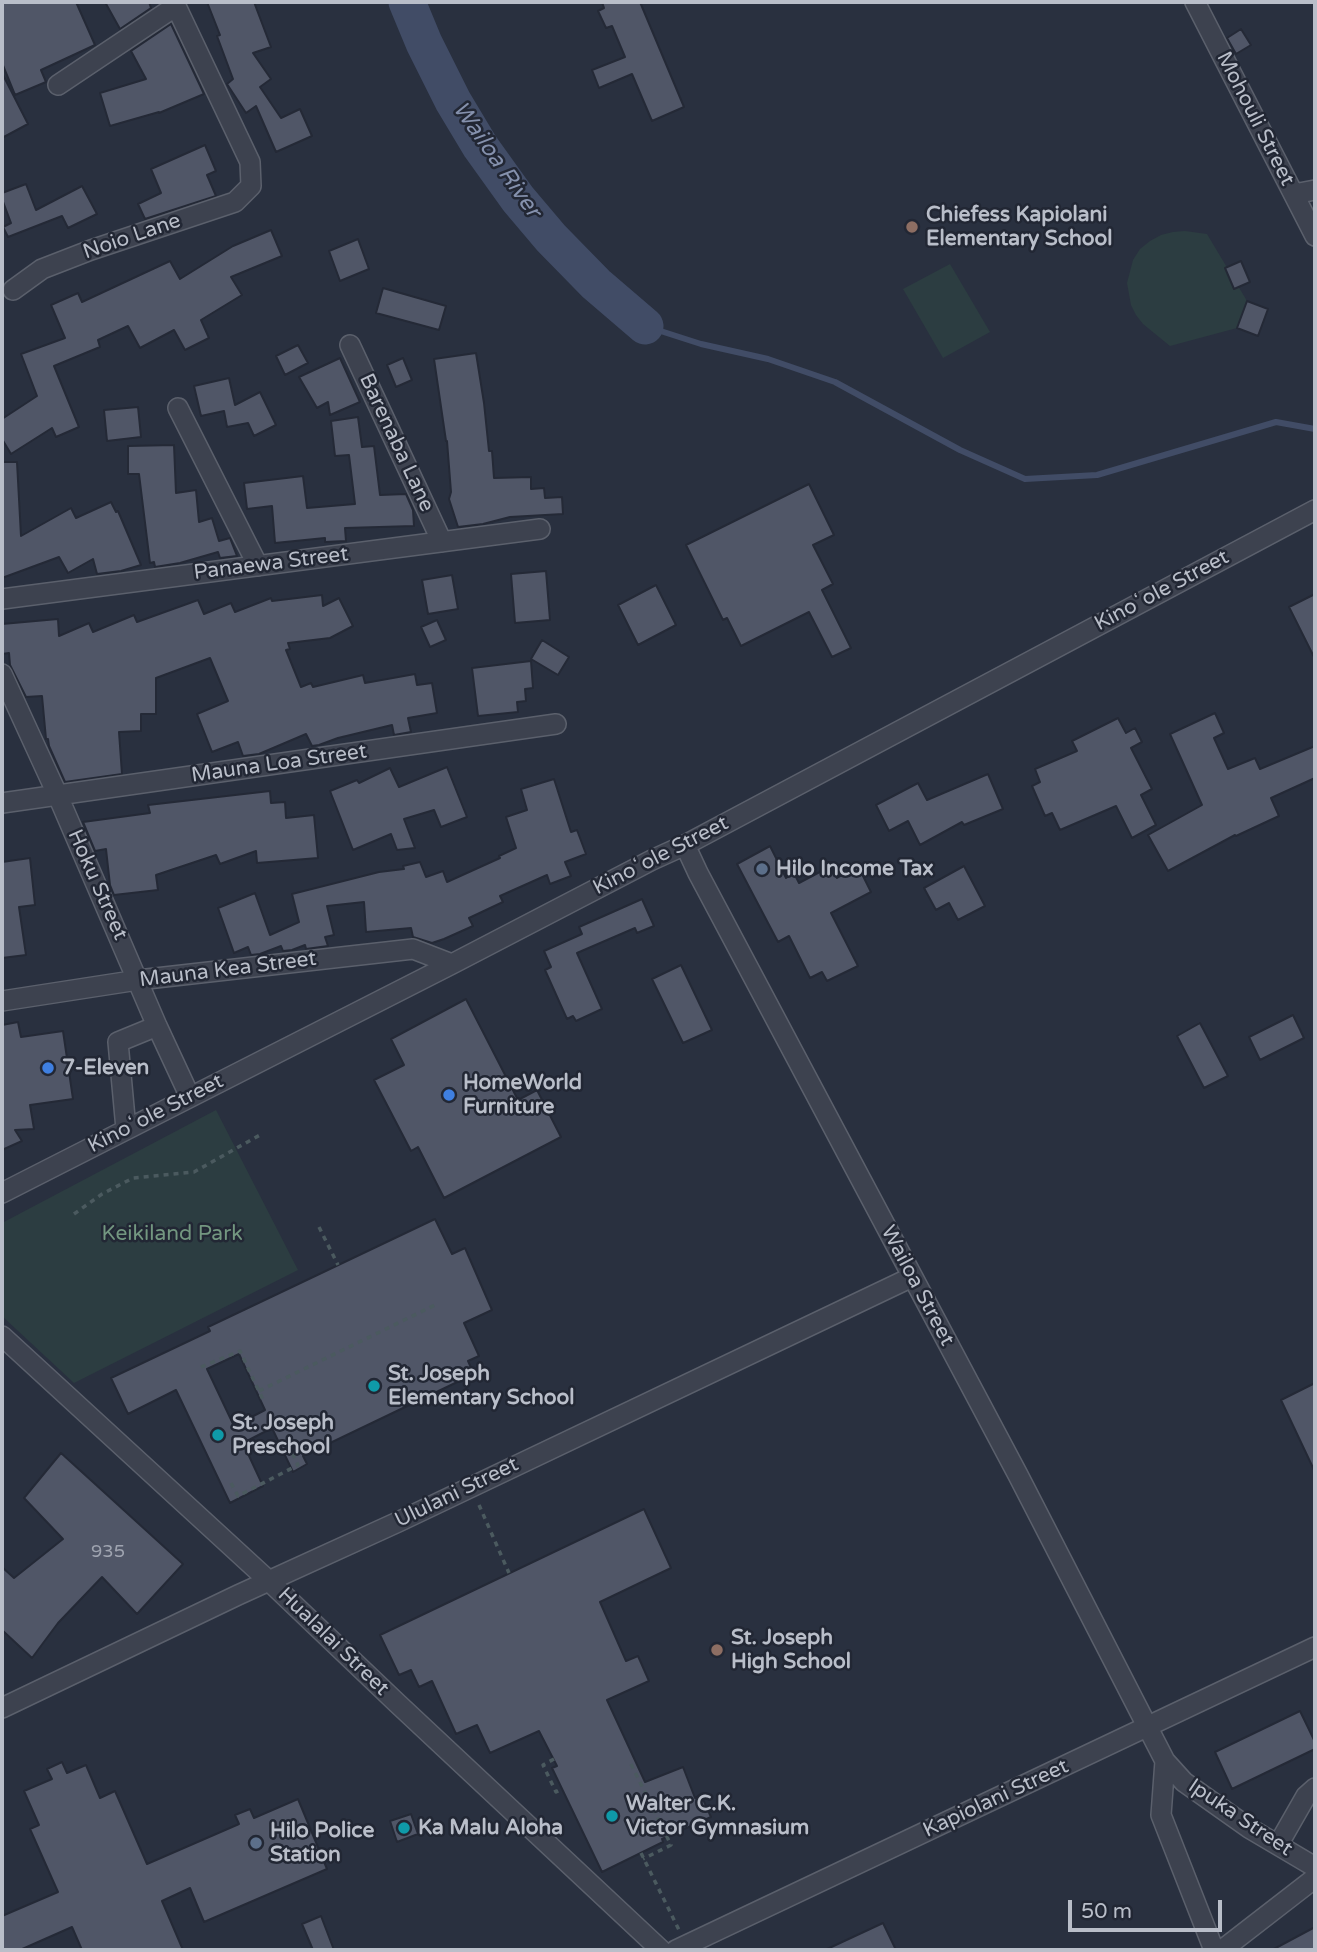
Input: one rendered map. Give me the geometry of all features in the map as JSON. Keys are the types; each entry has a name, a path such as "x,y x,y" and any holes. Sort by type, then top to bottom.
{"street":[{"name":"Mohouli Street","path":"1195,2 1315,236"},
{"path":"58,85 175,4"},
{"name":"Noio Lane","path":"13,290 42,269 235,202 251,186 250,162 175,4"},
{"path":"1294,194 1315,190"},
{"name":"Barenaba Lane","path":"350,345 442,542"},
{"path":"178,408 258,566"},
{"name":"Kinoʻole Street","path":"2,1193 685,845 1315,510"},
{"name":"Panaewa Street","path":"2,599 540,529"},
{"name":"Hoku Street","path":"2,674 190,1097"},
{"name":"Mauna Loa Street","path":"2,803 556,724"},
{"name":"Wailoa Street","path":"685,845 1018,1475 1147,1728"},
{"name":"Mauna Kea Street","path":"2,1001 138,980 412,949 452,964"},
{"path":"125,1129 118,1042 157,1026"},
{"name":"Ululani Street","path":"2,1708 912,1277"},
{"name":"Hualalai Street","path":"2,1336 269,1581 661,1950"},
{"name":"Kapiolani Street","path":"682,1948 1315,1647"},
{"name":"Ipuka Street","path":"1147,1728 1165,1761 1184,1782 1248,1828 1315,1867"},
{"path":"1165,1761 1161,1815 1214,1950"},
{"path":"1278,1845 1306,1796 1315,1788"},
{"path":"1222,1950 1315,1878"}],"path":[{"path":"74,1214 102,1194 133,1178 194,1172 260,1135"},
{"path":"318,1227 338,1265"},
{"path":"259,1391 437,1304"},
{"path":"201,1367 240,1351 264,1402"},
{"path":"231,1483 238,1496 298,1465 289,1446"},
{"path":"471,1487 509,1573"},
{"path":"554,1759 543,1765 556,1791 562,1789"},
{"path":"631,1764 671,1845 643,1859"},
{"path":"640,1853 682,1948"}],"green space":[{"path":"1185,231 1207,234 1247,301 1237,328 1170,346 1136,315 1131,305 1127,283 1133,260 1140,249 1161,235"},
{"path":"950,264 990,332 943,358 903,289"},
{"name":"Keikiland Park","path":"216,1110 298,1270 74,1383 2,1316 2,1223"}],"building":[{"path":"2,2 76,2 95,45 41,70 46,82 15,95 2,63"},
{"path":"105,2 149,2 151,8 120,29"},
{"path":"207,2 254,2 271,47 253,53 271,79 260,87 281,118 300,109 312,136 276,152 256,106 246,113 227,84 233,79"},
{"path":"602,2 640,2 684,107 652,121 632,74 599,88 592,70 625,57 612,26 606,28 598,11 604,8"},
{"path":"171,24 204,94 159,113 110,126 100,93 146,79 131,51"},
{"path":"1241,29 1251,45 1236,54 1227,38"},
{"path":"2,73 28,124 2,138"},
{"path":"205,145 216,171 207,175 216,196 145,219 138,204 161,193 151,169"},
{"path":"26,184 36,210 82,186 97,214 68,228 62,216 8,237 3,227 11,223 2,193"},
{"path":"271,230 282,256 231,277 242,295 201,320 209,338 185,350 174,330 140,348 128,326 98,340 100,347 54,366 79,427 56,437 52,428 11,454 2,439 2,419 37,396 21,354 65,338 51,305 78,293 82,302 170,261 180,279 233,246"},
{"path":"358,239 369,269 340,281 329,251"},
{"path":"1241,261 1250,282 1234,289 1225,268"},
{"path":"383,288 446,306 439,330 376,313"},
{"path":"1247,301 1268,309 1258,336 1237,328"},
{"path":"298,345 308,363 285,375 276,356"},
{"path":"476,353 494,478 531,477 531,489 544,488 545,498 562,497 563,514 510,517 458,527 449,499 451,492 447,441 434,359"},
{"path":"340,358 360,402 330,415 328,402 317,408 299,377"},
{"path":"403,358 412,380 396,387 387,365"},
{"path":"229,378 235,405 260,392 276,425 254,436 248,423 227,427 224,411 201,416 194,386"},
{"path":"138,407 141,437 107,441 104,410"},
{"path":"358,417 362,447 374,446 380,495 406,494 413,510 414,526 345,528 346,541 325,542 325,538 275,543 272,506 247,509 244,483 303,476 307,508 355,504 349,455 335,456 331,421"},
{"path":"174,445 176,493 196,490 199,522 212,518 219,541 230,538 237,556 220,558 218,552 180,563 155,567 154,562 150,563 139,474 128,474 128,446"},
{"path":"2,462 17,462 21,536 71,508 76,518 111,502 116,512 118,511 141,565 97,574 93,559 68,573 59,557 2,578"},
{"path":"809,484 834,535 813,545 833,584 822,590 851,648 832,657 809,612 741,646 727,618 723,620 686,545"},
{"path":"546,571 550,620 515,623 511,574"},
{"path":"452,575 458,609 428,614 422,580"},
{"path":"656,585 676,625 638,645 618,605"},
{"path":"1315,594 1315,659 1289,607"},
{"path":"322,595 323,606 339,598 353,626 330,638 288,643 290,649 286,650 301,687 311,683 313,687 363,675 365,683 415,674 417,685 432,683 437,713 408,718 411,732 394,735 392,725 312,746 306,734 259,754 243,756 238,742 212,752 197,714 228,701 210,658 156,678 156,714 141,714 141,731 119,732 122,774 65,782 46,739 42,696 26,697 10,665 9,653 2,654 2,624 58,619 59,636 89,623 93,632 134,615 137,622 198,600 204,614 231,603 235,612 271,598 272,601"},
{"path":"437,620 446,640 430,647 421,627"},
{"path":"542,640 569,657 558,675 531,659"},
{"path":"531,661 533,688 525,689 526,701 517,702 518,712 478,716 472,668"},
{"path":"1215,713 1224,733 1214,738 1228,769 1255,758 1260,769 1315,746 1315,778 1271,798 1279,816 1235,835 1168,871 1148,835 1202,805 1170,734"},
{"path":"1118,718 1126,733 1135,728 1142,742 1131,748 1152,789 1141,795 1156,825 1132,838 1116,806 1060,830 1052,813 1045,816 1032,786 1040,782 1035,769 1077,751 1072,741"},
{"path":"447,767 467,817 441,827 434,810 404,819 415,848 397,850 391,834 353,850 330,791 357,780 359,783 390,768 399,787"},
{"path":"988,774 1003,809 964,825 962,822 920,845 908,821 889,831 876,805 918,783 927,800"},
{"path":"554,779 571,832 577,830 586,854 565,862 571,876 550,884 547,875 500,896 503,902 469,918 473,926 432,943 413,937 411,928 366,932 364,902 327,906 334,935 325,937 328,946 306,949 305,945 283,951 281,946 251,955 248,947 234,953 218,908 255,893 270,935 299,922 292,894 379,872 404,869 403,866 420,862 426,877 443,871 447,882 516,848 506,817 527,810 521,789"},
{"path":"270,791 271,803 285,802 286,818 314,815 318,858 257,863 256,851 220,864 216,855 156,875 158,890 114,895 110,885 106,849 95,851 83,822 150,813 148,805"},
{"path":"770,846 786,878 794,873 799,883 831,866 837,878 858,866 871,892 831,913 858,966 827,981 822,972 810,978 789,936 778,942 737,864"},
{"path":"30,858 35,905 19,907 26,955 2,958 2,862"},
{"path":"964,866 985,906 958,920 949,903 936,910 924,888"},
{"path":"642,899 654,926 637,933 635,928 577,953 602,1009 576,1021 573,1016 567,1019 545,970 551,967 544,951 582,934 579,927"},
{"path":"681,965 712,1030 683,1043 652,979"},
{"name":"HomeWorld Furniture","path":"466,999 518,1100 537,1090 561,1137 444,1198 418,1147 411,1151 374,1080 404,1065 391,1039"},
{"path":"1293,1015 1304,1038 1260,1060 1249,1037"},
{"path":"18,1022 21,1037 63,1031 73,1099 30,1105 34,1129 15,1130 22,1141 2,1150 2,1025"},
{"path":"1200,1023 1228,1076 1204,1088 1177,1036"},
{"path":"435,1219 452,1254 465,1248 492,1310 464,1323 479,1356 468,1361 474,1374 303,1456 307,1464 293,1472 272,1428 243,1443 263,1486 230,1503 176,1390 128,1414 111,1378 210,1331 208,1327","holes":["239,1354 265,1410 234,1426 207,1369"]},
{"path":"1315,1383 1315,1472 1281,1400"},
{"path":"61,1453 183,1564 137,1614 102,1577 58,1623 32,1658 2,1630 2,1567 14,1578 63,1539 24,1498"},
{"path":"644,1509 671,1568 600,1602 626,1661 638,1656 649,1681 607,1700 645,1782 683,1767 695,1798 701,1795 711,1817 662,1839 663,1842 602,1872 552,1768 557,1766 539,1731 490,1753 477,1725 456,1734 432,1681 419,1687 411,1670 399,1675 380,1635"},
{"path":"1300,1711 1315,1742 1315,1749 1232,1789 1215,1752"},
{"name":"Hilo Police Station","path":"62,1762 67,1773 86,1765 100,1798 115,1791 147,1864 239,1824 235,1815 250,1809 254,1818 298,1799 327,1869 204,1922 190,1888 162,1901 183,1950 82,1950 72,1927 20,1950 2,1950 2,1916 58,1892 30,1829 39,1825 24,1791 52,1779 47,1769"},
{"name":"Ka Malu Aloha","path":"411,1814 418,1834 397,1842 390,1821"},
{"path":"321,1916 334,1950 313,1950 302,1924"},
{"path":"883,1923 896,1950 825,1950"},
{"path":"1315,1927 1315,1950 1272,1950"}],"waterway":[{"name":"Wailoa River","path":"407,2 453,101 480,146 518,199 596,284 645,326"},
{"path":"645,326 701,344 768,359 835,382 960,450 1025,479 1097,475 1276,422 1315,429"}],"place":[{"name":"Chiefess Kapiolani Elementary School","path":"912,227"},
{"name":"Hilo Income Tax","path":"762,869"},
{"name":"7-Eleven","path":"48,1068"},
{"name":"HomeWorld Furniture","path":"449,1095"},
{"name":"St. Joseph Elementary School","path":"374,1386"},
{"name":"St. Joseph Preschool","path":"218,1435"},
{"name":"St. Joseph High School","path":"717,1650"},
{"name":"Walter C.K. Victor Gymnasium","path":"612,1816"},
{"name":"Ka Malu Aloha","path":"404,1828"},
{"name":"Hilo Police Station","path":"256,1843"}]}
